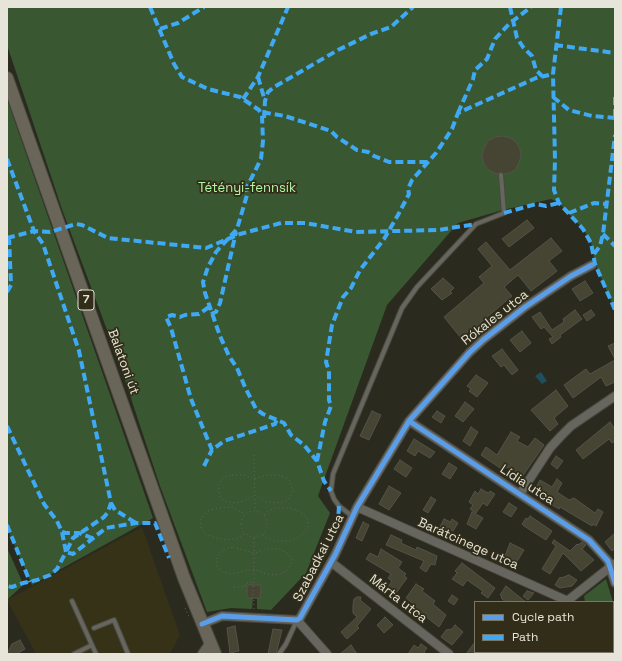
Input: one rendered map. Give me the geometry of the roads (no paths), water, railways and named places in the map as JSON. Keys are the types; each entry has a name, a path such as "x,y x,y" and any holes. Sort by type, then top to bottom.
{"main road":[{"name":"Balatoni út","path":"7,78 202,624 209,651"}],"street":[{"name":"Rókales utca","path":"409,421 469,353 483,340 525,307 571,276 592,265"},
{"path":"520,494 550,448 561,436 571,426 615,396"},
{"name":"Szabadkai utca","path":"202,624 222,616 297,620 300,618 331,562 352,516 409,421"},
{"name":"Lídia utca","path":"409,421 590,540 613,565 615,583"},
{"name":"Barátcinege utca","path":"357,507 565,601"},
{"name":"Márta utca","path":"331,562 449,654"},
{"path":"568,601 613,565"},
{"path":"297,620 327,654"}],"lane":[{"path":"352,516 338,506 334,499 331,491 334,474 402,308 417,287 476,224 504,213 501,175"},
{"path":"72,601 96,654"},
{"path":"94,628 114,620 128,654"},
{"path":"279,654 286,644 297,620"},
{"path":"74,654 92,645"}],"water":[{"path":"541,372 547,381 542,384 535,376"}],"park label":[{"name":"Tétényi-fennsík","path":"247,188"}]}
